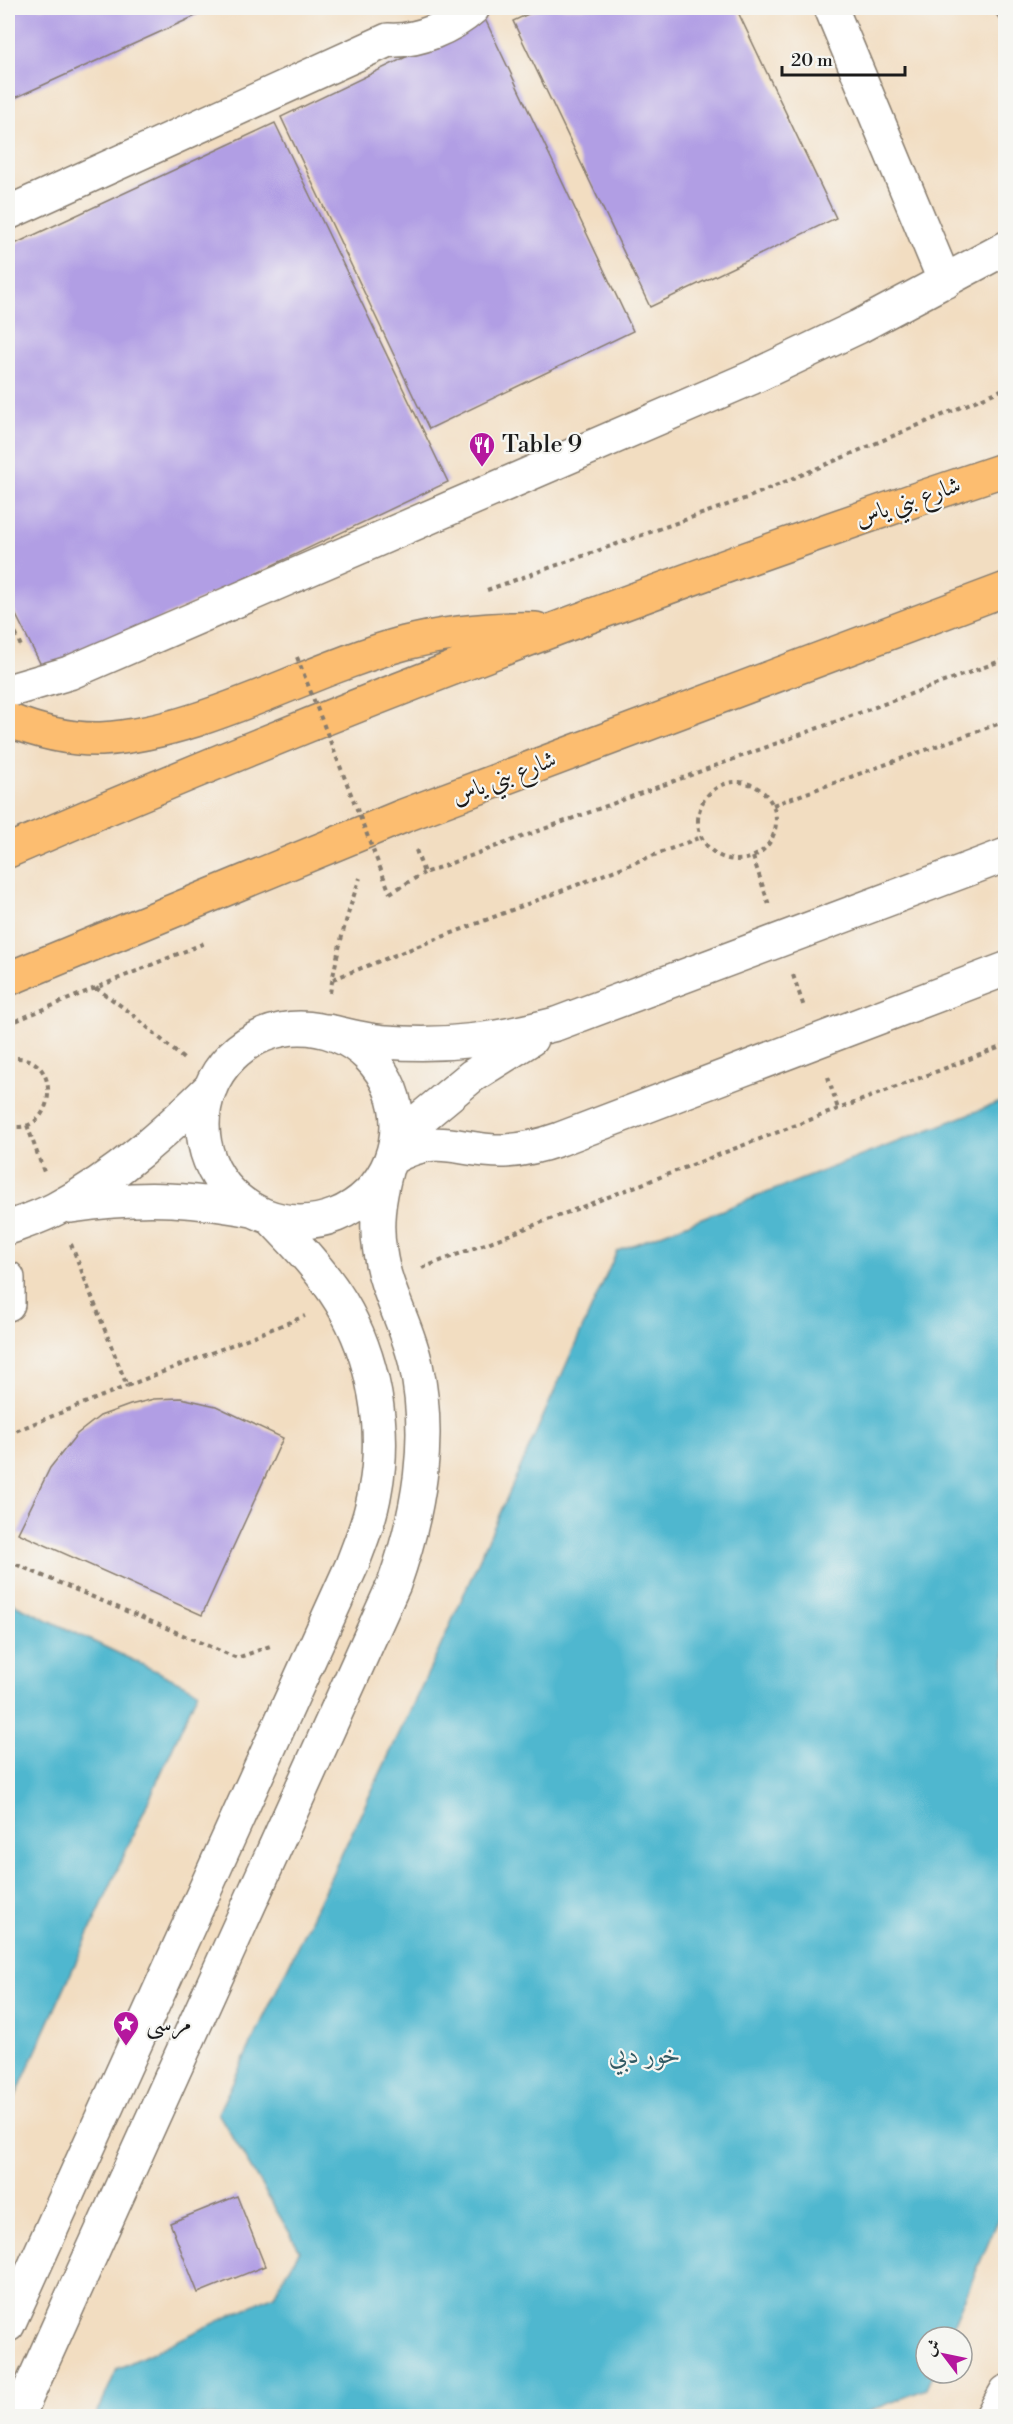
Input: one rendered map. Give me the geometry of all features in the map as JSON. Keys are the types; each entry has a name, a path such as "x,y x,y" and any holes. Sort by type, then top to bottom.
{"main road":[{"name":"شارع بني ياس","path":"8,851 237,754 556,629 864,516 1005,469"},
{"name":"شارع بني ياس","path":"8,979 403,816 1005,589"},
{"path":"8,720 52,734 99,739 144,735 188,722 404,643 454,633 505,628 556,629"}],"street":[{"path":"8,213 388,40 404,23 430,8"},
{"path":"388,40 411,40 423,36 472,8"},
{"path":"831,8 945,282"},
{"path":"8,691 69,673 741,383 858,327 1005,248"},
{"path":"8,1228 58,1208 99,1183 139,1154 211,1087 226,1063 247,1044 272,1032 300,1028 384,1042 442,1044 500,1038 556,1024 1005,855"},
{"path":"391,1156 431,1143 452,1143 479,1149 506,1151 534,1147 1005,969"},
{"path":"58,1208 107,1201 156,1198 205,1202 297,1222 323,1219 348,1209 370,1193 391,1156 472,1076 556,1024"},
{"path":"18,2416 394,1584 409,1542 419,1498 423,1454 422,1409 416,1365 404,1322 387,1281 380,1254 377,1226 379,1198 391,1156 396,1111 389,1084 374,1061 353,1043 327,1031"},
{"path":"8,2325 366,1529 375,1491 380,1452 377,1413 371,1374 358,1337 341,1302 296,1245 262,1214 231,1193 214,1170 205,1143 204,1114 211,1087"},
{"path":"8,1278 8,1304"},
{"path":"72,2182 117,2200"},
{"path":"992,2416 1005,2392"}],"path":[{"path":"480,592 747,498 1005,388"},
{"path":"297,657 390,893 424,873 1005,659"},
{"path":"773,805 1005,721"},
{"path":"736,782 751,785 764,793 773,805 777,820 774,835 765,849 753,857 738,861 723,859 710,850 701,837 697,822 700,808 708,794 721,786 736,782"},
{"path":"403,816 424,873"},
{"path":"333,978 701,837"},
{"path":"753,857 838,1109"},
{"path":"327,1031 333,978 344,924 360,878"},
{"path":"95,988 164,1040 211,1087"},
{"path":"387,1281 1005,1045"},
{"path":"8,1059 16,1057 29,1060 40,1068 47,1080 50,1094 46,1107 38,1118 27,1125 8,1126"},
{"path":"27,1125 127,1386"},
{"path":"8,1434 341,1302"},
{"path":"8,1561 237,1658 276,1644"}],"water":[{"name":"خور دبي","path":"1005,1100 1005,2204 953,2325 914,2325 914,2385 928,2385 926,2389 857,2416 96,2416 117,2369 274,2295 300,2250 218,2113 438,1652 617,1251"},
{"path":"8,1601 198,1691 8,2113"}],"building":[{"path":"8,8 213,8 8,101"},
{"path":"541,8 736,8 836,218 650,307 513,21"},
{"path":"991,8 1006,8 1006,27"},
{"path":"485,19 633,331 429,429 281,117"},
{"path":"275,123 448,482 45,673 8,599 8,247"},
{"path":"181,1398 216,1406 283,1438 202,1615 18,1533 50,1468 77,1434 100,1416 130,1405 154,1399"},
{"path":"237,2196 265,2266 198,2293 170,2223"}],"place":[{"name":"Table 9","path":"482,468"},
{"name":"مرسی","path":"126,2047"}]}
